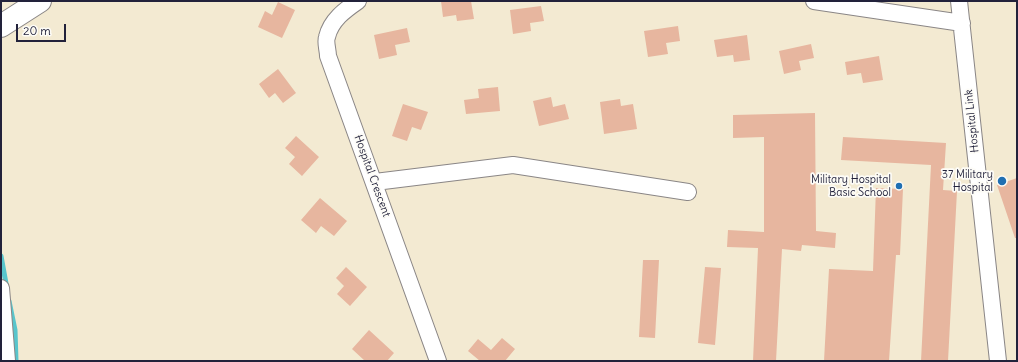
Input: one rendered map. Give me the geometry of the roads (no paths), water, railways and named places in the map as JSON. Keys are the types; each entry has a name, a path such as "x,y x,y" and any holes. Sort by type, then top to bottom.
{"main road":[{"path":"1,26 40,1"}],"street":[{"name":"Hospital Crescent","path":"358,1 344,10 334,22 326,37 328,56 375,182 438,361"},
{"path":"814,1 962,23"},
{"name":"Hospital Link","path":"959,1 998,361"},
{"path":"375,182 512,165 688,192"},
{"path":"1,288 7,361"}],"waterway":[{"path":"1,256 7,289"},
{"path":"9,301 15,330 16,361"}],"place":[{"name":"37 Military Hospital","path":"1002,181"},
{"name":"Military Hospital Basic School","path":"899,186"}]}
